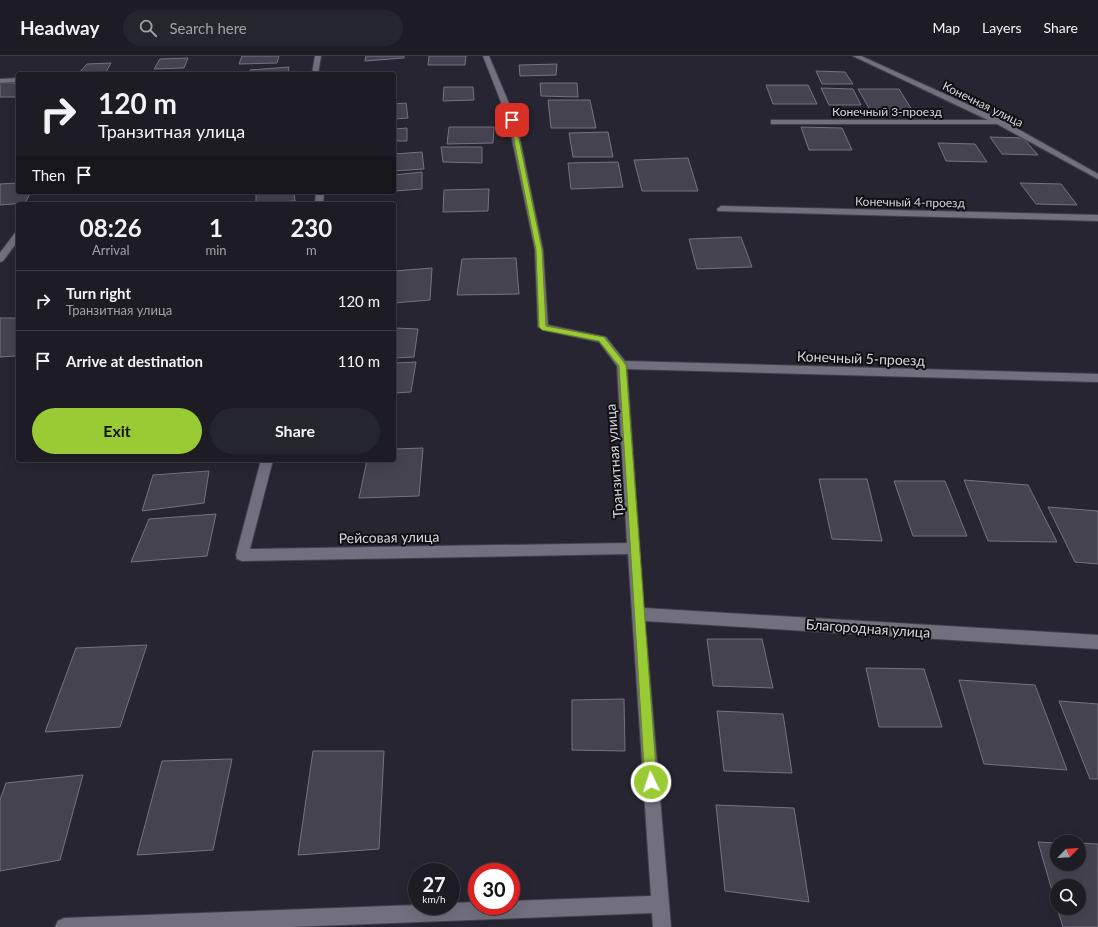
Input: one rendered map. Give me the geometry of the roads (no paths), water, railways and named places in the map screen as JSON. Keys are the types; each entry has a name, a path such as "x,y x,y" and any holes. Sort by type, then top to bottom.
{"street":[{"path":"315,72 318,56"},
{"path":"486,56 512,120 516,135 539,250 542,327 602,339 622,365"},
{"name":"Конечная улица","path":"856,56 999,122 1098,177"},
{"path":"0,81 16,80"},
{"name":"Конечный 3-проезд","path":"774,122 999,122"},
{"name":"Конечный 4-проезд","path":"721,209 1098,218"},
{"path":"0,259 16,239"},
{"name":"Конечный 5-проезд","path":"622,365 1098,378"},
{"name":"Транзитная улица","path":"622,365 638,614 662,927"},
{"name":"Рейсовая улица","path":"266,462 242,555 634,548"},
{"name":"Благородная улица","path":"638,614 1098,642"},
{"path":"64,927 661,904"}]}
